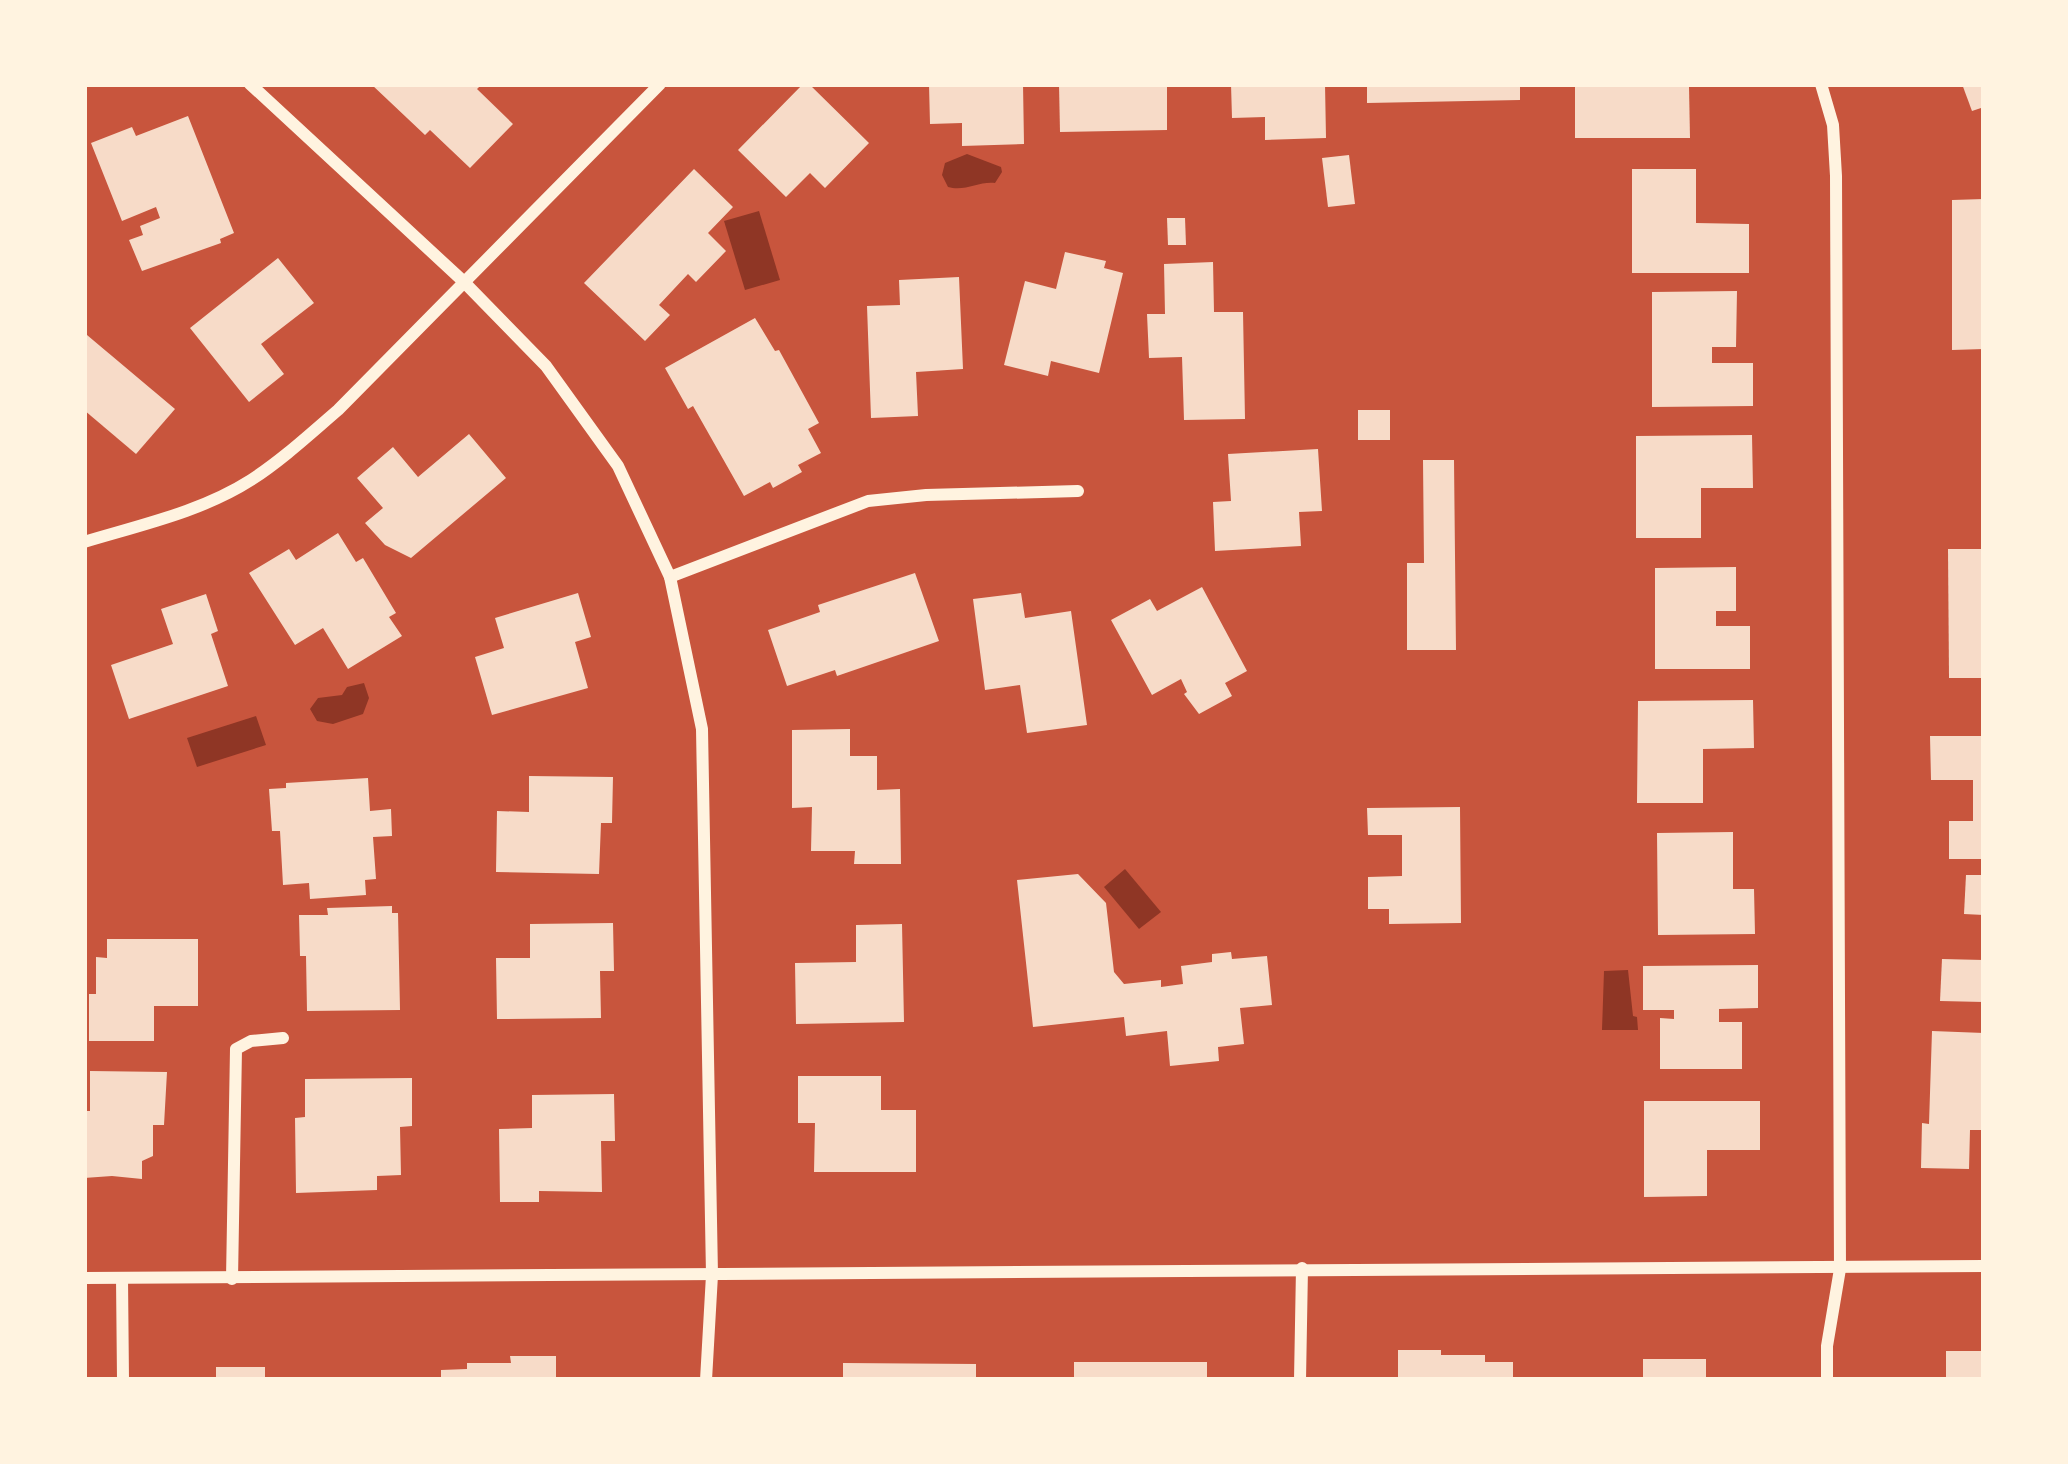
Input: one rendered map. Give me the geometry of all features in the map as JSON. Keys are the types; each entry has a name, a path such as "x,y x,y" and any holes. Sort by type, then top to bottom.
{"street":[{"path":"250,84 463,281 546,366 618,466 670,577 702,729 712,1275 706,1380"},
{"path":"84,542 205,504 250,480 338,410 660,84"},
{"path":"1821,84 1833,125 1836,176 1840,1269 1827,1346 1827,1380"},
{"path":"670,577 868,501 1078,491"},
{"path":"232,1279 236,1049 251,1041 283,1038"},
{"path":"84,1278 1984,1266"},
{"path":"1300,1380 1302,1268"},
{"path":"122,1278 123,1380"}],"shaded area":[{"path":"967,154 1001,167 995,183 948,187 942,175 945,163"},
{"path":"759,211 780,280 745,290 724,221"},
{"path":"364,683 369,698 363,714 333,724 317,721 310,709 318,698 342,695 347,687"},
{"path":"256,716 266,745 197,767 187,738"},
{"path":"1125,869 1161,912 1139,929 1104,887"},
{"path":"1628,970 1638,1030 1602,1030 1604,971"}],"building":[{"path":"371,84 482,84 477,89 513,124 470,168 430,130 425,135"},
{"path":"803,84 809,84 869,143 825,188 810,173 786,197 738,150"},
{"path":"929,84 1023,84 1024,144 962,146 962,123 930,124"},
{"path":"1059,84 1167,84 1167,130 1060,132"},
{"path":"1231,84 1325,84 1326,138 1265,140 1265,117 1232,118"},
{"path":"1367,84 1520,84 1520,100 1367,103"},
{"path":"1575,84 1689,87 1690,138 1575,138"},
{"path":"1962,84 1984,84 1984,107 1972,111"},
{"path":"188,116 234,233 220,239 221,243 142,271 129,240 143,235 140,226 160,218 156,207 122,221 91,143 132,127 136,136"},
{"path":"1349,155 1355,204 1328,207 1322,158"},
{"path":"694,169 733,207 708,233 726,251 696,282 688,274 659,305 670,315 645,341 584,283"},
{"path":"1632,169 1696,169 1696,223 1749,224 1749,273 1632,273"},
{"path":"1984,199 1984,349 1952,350 1952,200"},
{"path":"1167,218 1185,218 1186,245 1168,245"},
{"path":"1065,252 1106,261 1104,268 1123,273 1099,373 1051,361 1048,376 1004,365 1025,281 1056,289"},
{"path":"278,258 314,303 261,344 284,374 249,402 190,328"},
{"path":"1213,262 1214,312 1243,312 1245,419 1184,420 1182,357 1149,358 1147,314 1165,314 1164,264"},
{"path":"959,277 963,369 916,372 918,416 871,418 867,306 900,305 899,280"},
{"path":"1737,291 1736,347 1712,347 1712,363 1753,363 1753,406 1652,407 1652,292"},
{"path":"755,318 775,351 779,350 819,423 808,429 821,453 798,465 802,472 773,488 770,482 744,496 693,406 688,409 665,368"},
{"path":"87,335 175,409 136,454 84,410"},
{"path":"1358,410 1390,410 1390,440 1358,440"},
{"path":"469,434 506,478 411,558 385,545 365,523 383,508 357,478 393,447 418,477"},
{"path":"1752,435 1753,488 1701,488 1701,538 1636,538 1636,436"},
{"path":"1318,449 1322,511 1299,512 1301,546 1215,551 1213,502 1231,501 1228,454"},
{"path":"1423,460 1454,460 1456,650 1407,650 1407,563 1424,563"},
{"path":"338,533 356,562 363,558 396,613 389,617 402,636 348,669 323,628 295,645 249,573 289,549 296,560"},
{"path":"1948,549 1984,549 1984,678 1949,678"},
{"path":"1736,567 1736,611 1716,611 1716,626 1750,626 1750,669 1655,669 1655,568"},
{"path":"915,573 939,641 837,676 835,670 787,686 768,630 820,612 818,605"},
{"path":"1202,587 1247,671 1225,683 1232,696 1199,714 1184,694 1181,679 1152,695 1111,620 1150,599 1157,611"},
{"path":"578,593 591,637 575,642 588,688 492,715 475,657 504,648 495,618"},
{"path":"1021,593 1025,618 1071,611 1087,725 1027,733 1020,685 985,690 973,599"},
{"path":"206,594 218,631 211,634 228,686 129,719 111,665 173,644 161,609"},
{"path":"1753,700 1754,748 1703,749 1703,803 1637,803 1638,701"},
{"path":"850,729 850,756 877,756 877,790 900,789 901,864 854,864 855,851 811,851 812,807 792,808 792,730"},
{"path":"1930,736 1984,736 1984,859 1949,859 1949,821 1973,821 1973,780 1931,780"},
{"path":"529,776 613,777 612,823 601,823 599,874 496,872 497,811 529,812"},
{"path":"368,778 370,811 391,809 392,836 373,837 376,879 365,880 366,895 310,899 309,883 283,885 280,831 272,831 269,789 286,788 286,783"},
{"path":"1460,807 1461,923 1389,924 1389,909 1368,909 1368,877 1402,876 1402,835 1368,835 1367,808"},
{"path":"1733,832 1733,889 1754,889 1755,934 1658,935 1657,833"},
{"path":"1078,874 1106,903 1114,972 1124,984 1161,980 1161,987 1183,984 1181,966 1212,962 1212,954 1231,952 1232,959 1267,956 1272,1005 1240,1008 1244,1044 1218,1047 1219,1061 1170,1066 1167,1031 1126,1036 1124,1017 1033,1027 1017,880"},
{"path":"1966,875 1984,875 1984,915 1964,914"},
{"path":"392,906 392,913 398,913 400,1010 307,1011 299,915 328,915 327,908"},
{"path":"613,923 614,971 600,971 601,1018 497,1019 496,958 530,958 530,924"},
{"path":"902,924 904,1022 796,1024 795,963 856,962 856,925"},
{"path":"107,939 198,939 198,1006 154,1006 154,1041 89,1041 89,994 96,994 96,957 107,958"},
{"path":"1942,959 1984,960 1984,1002 1940,1001"},
{"path":"1758,965 1758,1008 1719,1009 1719,1022 1742,1022 1742,1069 1660,1069 1660,1018 1674,1019 1674,1010 1643,1010 1643,966"},
{"path":"1932,1031 1984,1033 1984,1130 1970,1130 1969,1169 1921,1168 1922,1123 1929,1124"},
{"path":"90,1071 167,1072 164,1125 153,1125 153,1156 142,1161 142,1179 84,1178 84,1111 90,1111"},
{"path":"798,1076 881,1076 881,1110 916,1110 916,1172 814,1172 815,1123 798,1123"},
{"path":"412,1078 412,1126 400,1127 401,1175 377,1176 377,1190 296,1193 295,1118 305,1117 305,1079"},
{"path":"614,1094 615,1141 601,1141 602,1192 539,1191 539,1202 500,1202 499,1129 532,1128 532,1095"},
{"path":"1644,1101 1760,1101 1760,1150 1707,1150 1707,1196 1644,1197"},
{"path":"1398,1350 1441,1350 1441,1355 1485,1355 1485,1362 1513,1362 1513,1380 1398,1380"},
{"path":"1946,1351 1984,1351 1984,1380 1946,1380"},
{"path":"510,1356 556,1356 556,1380 441,1380 441,1370 467,1369 467,1363 511,1363"},
{"path":"1643,1359 1706,1359 1706,1380 1643,1380"},
{"path":"1074,1362 1207,1362 1207,1380 1074,1380"},
{"path":"843,1363 976,1364 976,1380 843,1380"},
{"path":"216,1367 265,1367 265,1380 216,1380"}]}
